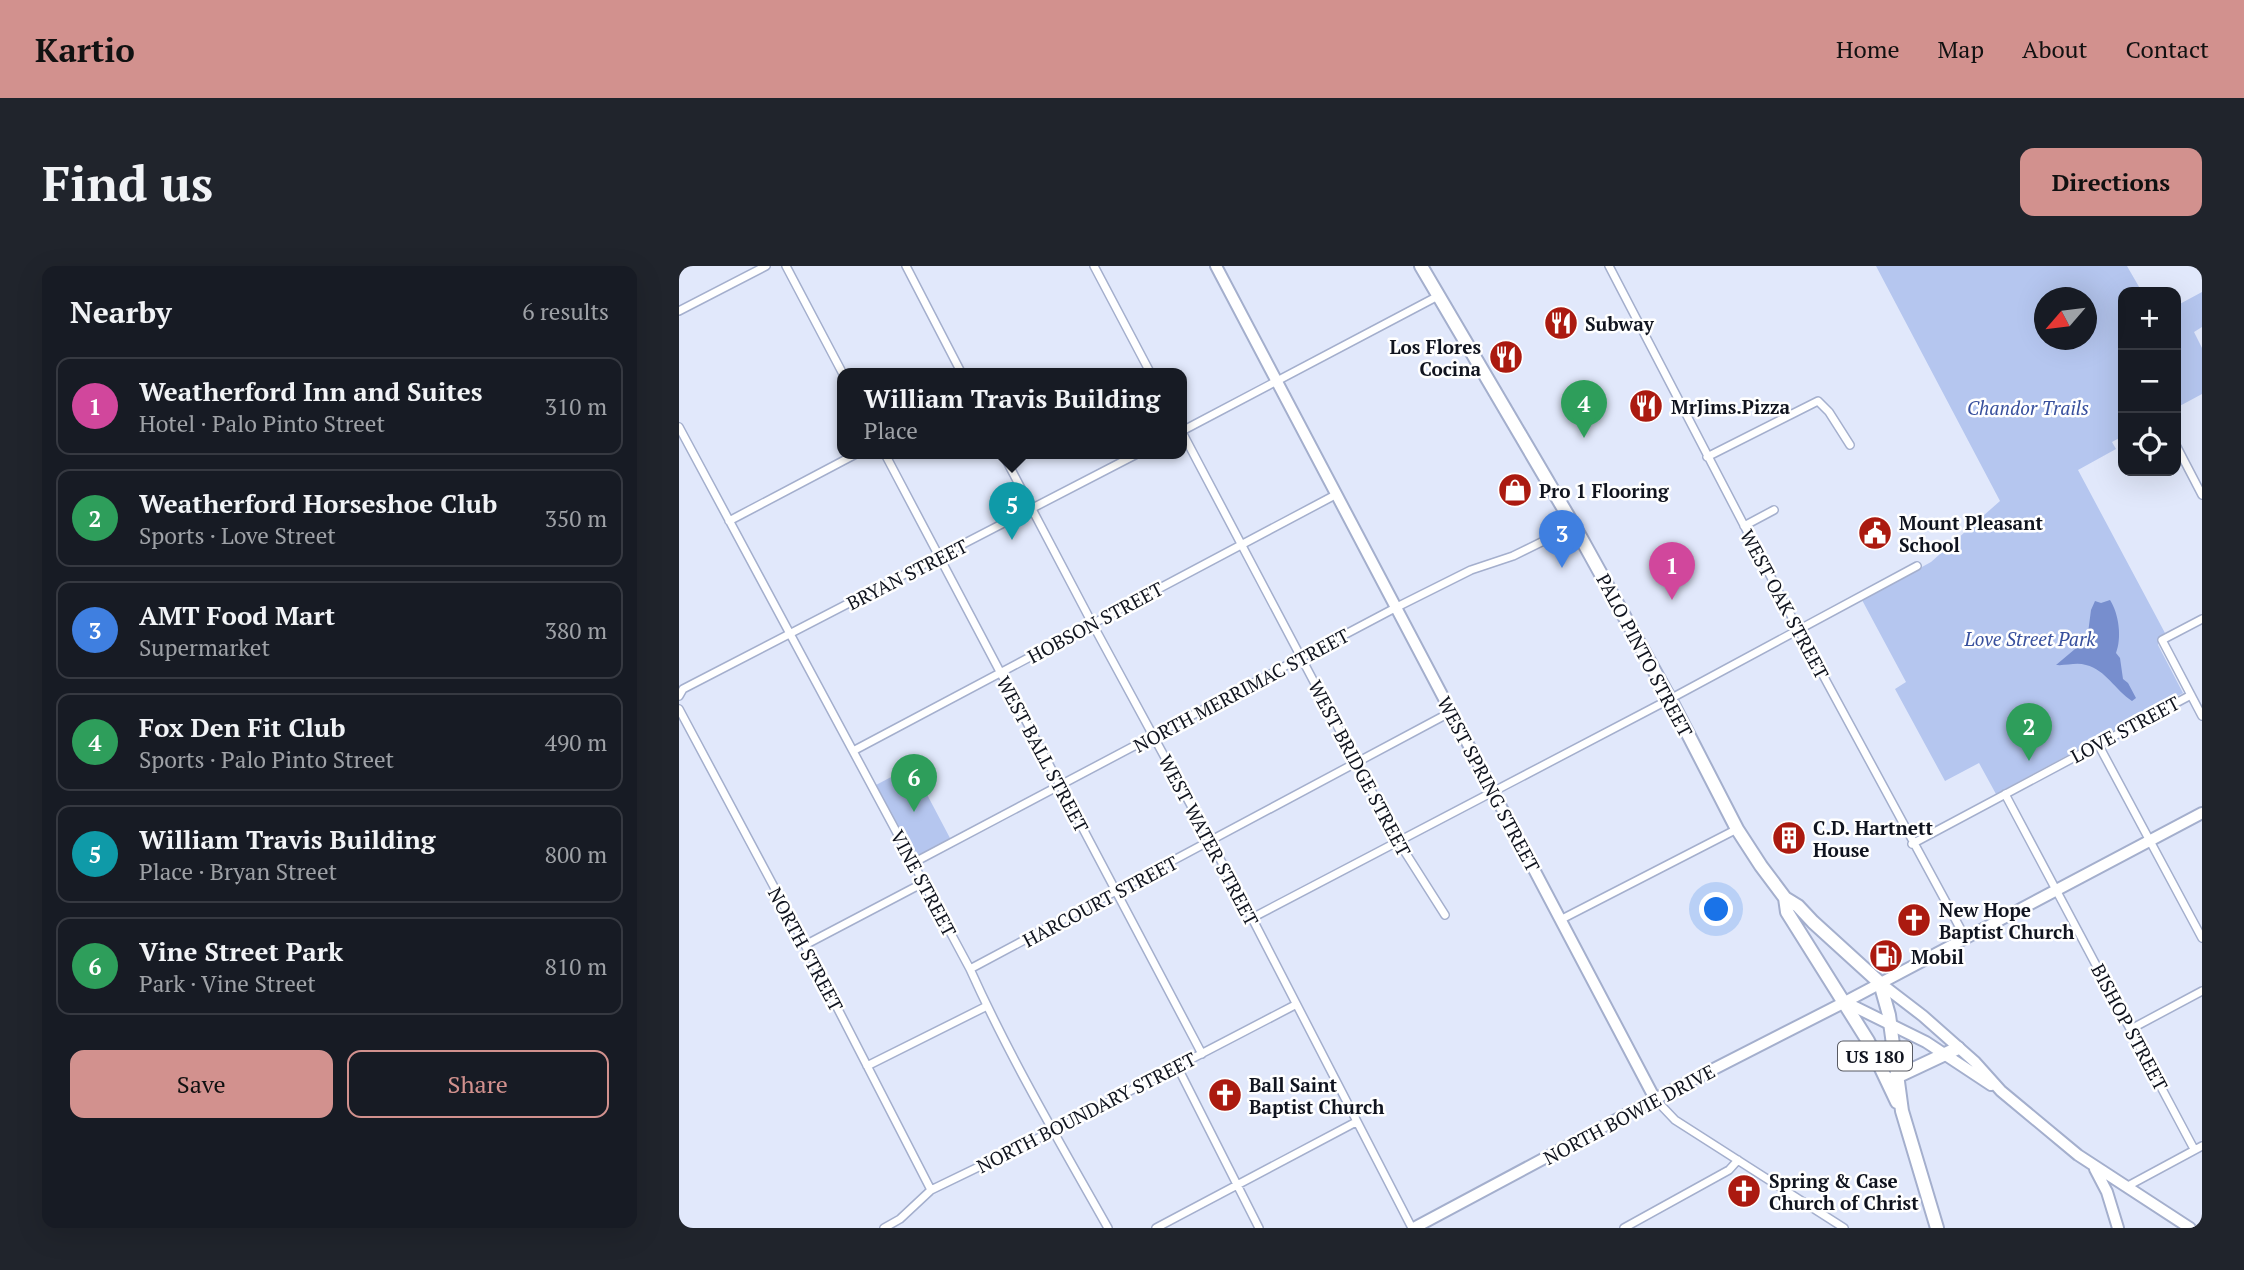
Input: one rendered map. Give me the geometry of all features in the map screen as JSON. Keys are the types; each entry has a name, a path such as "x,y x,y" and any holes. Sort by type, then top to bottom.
{"main road":[{"name":"PALO PINTO STREET","path":"1421,266 1574,526 1737,829 1784,898 1787,912 1840,947 1880,983"},
{"name":"PALO PINTO STREET","path":"1806,926 1845,1002 1868,1041 1881,1055 1892,1079"},
{"name":"US 180","path":"1880,983 1890,1024 1892,1079 1937,1228"},
{"path":"1892,1079 1958,1048"}],"street":[{"path":"679,312 752,269 766,266"},
{"path":"786,266 840,368"},
{"path":"906,266 959,368"},
{"path":"1094,266 1148,368"},
{"name":"WEST SPRING STREET","path":"1216,266 1655,1099 1675,1120 1844,1228"},
{"name":"WEST OAK STREET","path":"1609,266 1912,844 1966,939"},
{"path":"1187,428 1438,296"},
{"path":"1707,457 1818,401 1829,412 1850,446"},
{"name":"VINE STREET","path":"679,427 971,970 1053,1131 1108,1228"},
{"name":"WEST BRIDGE STREET","path":"1187,441 1398,841 1445,915"},
{"path":"2181,455 2202,495"},
{"path":"729,521 847,459"},
{"name":"WEST BALL STREET","path":"888,459 1202,1054"},
{"name":"WEST WATER STREET","path":"1006,459 1252,918 1413,1228"},
{"name":"BRYAN STREET","path":"679,696 683,689 1128,459"},
{"name":"HOBSON STREET","path":"853,751 1337,494"},
{"path":"1744,526 1774,510"},
{"name":"NORTH MERRIMAC STREET","path":"913,863 1395,608 1471,570 1513,556 1574,526"},
{"path":"1252,918 1917,565"},
{"path":"2202,619 2162,640 2202,716"},
{"name":"LOVE STREET","path":"1912,844 2190,695"},
{"name":"NORTH STREET","path":"679,709 931,1190"},
{"name":"HARCOURT STREET","path":"971,970 1451,712"},
{"path":"2098,744 2202,939"},
{"name":"BISHOP STREET","path":"2005,794 2131,1029 2198,1147"},
{"name":"NORTH BOWIE DRIVE","path":"1413,1228 2202,813"},
{"path":"1560,920 1737,829"},
{"path":"805,945 923,883"},
{"path":"1880,983 1975,1062 2001,1091"},
{"path":"2131,1029 2202,991"},
{"path":"1845,1002 1946,1054 2001,1091 2094,1166 2190,1228"},
{"name":"NORTH BOUNDARY STREET","path":"884,1228 900,1219 931,1190 1053,1131 1295,1005"},
{"path":"867,1066 987,1006"},
{"path":"1177,1066 1259,1228"},
{"path":"1156,1228 1356,1122"},
{"path":"2114,1210 2126,1187 2198,1147"},
{"path":"1624,1228 1729,1170 1738,1160"},
{"path":"2094,1166 2114,1210 2118,1228"}],"green space":[{"name":"Love Street Park","path":"1876,266 2127,266 2139,287 2118,287 2118,439 2112,442 2116,449 2078,470 2165,633 2159,637 2158,645 2183,693 1996,794 1979,763 1945,781 1895,689 1906,682 1862,600 1931,562 2000,501"},
{"path":"2202,292 2202,327 2194,332 2202,348 2202,394 2181,405 2181,350 2181,303"},
{"path":"912,766 951,840 919,857 914,855 876,785"}],"shaded area":[{"path":"2110,600 2119,626 2116,653 2120,658 2123,679 2136,698 2132,701 2093,668 2079,664 2056,665 2075,649 2088,633 2095,601 2101,603"}],"place":[{"name":"Subway","path":"1561,323"},
{"name":"Los Flores Cocina","path":"1506,357"},
{"name":"MrJims.Pizza","path":"1646,406"},
{"name":"Fox Den Fit Club","path":"1584,438"},
{"name":"Pro 1 Flooring","path":"1515,490"},
{"name":"Mount Pleasant School","path":"1875,533"},
{"name":"William Travis Building","path":"1012,540"},
{"name":"AMT Food Mart","path":"1562,568"},
{"name":"Weatherford Inn and Suites","path":"1672,600"},
{"name":"Weatherford Horseshoe Club","path":"2029,761"},
{"name":"Vine Street Park","path":"914,812"},
{"name":"C.D. Hartnett House","path":"1789,838"},
{"name":"New Hope Baptist Church","path":"1914,920"},
{"name":"Mobil","path":"1886,956"},
{"name":"Ball Saint Baptist Church","path":"1225,1095"},
{"name":"Spring & Case Church of Christ","path":"1744,1191"}],"park label":[{"name":"Chandor Trails","path":"2028,407"}]}
